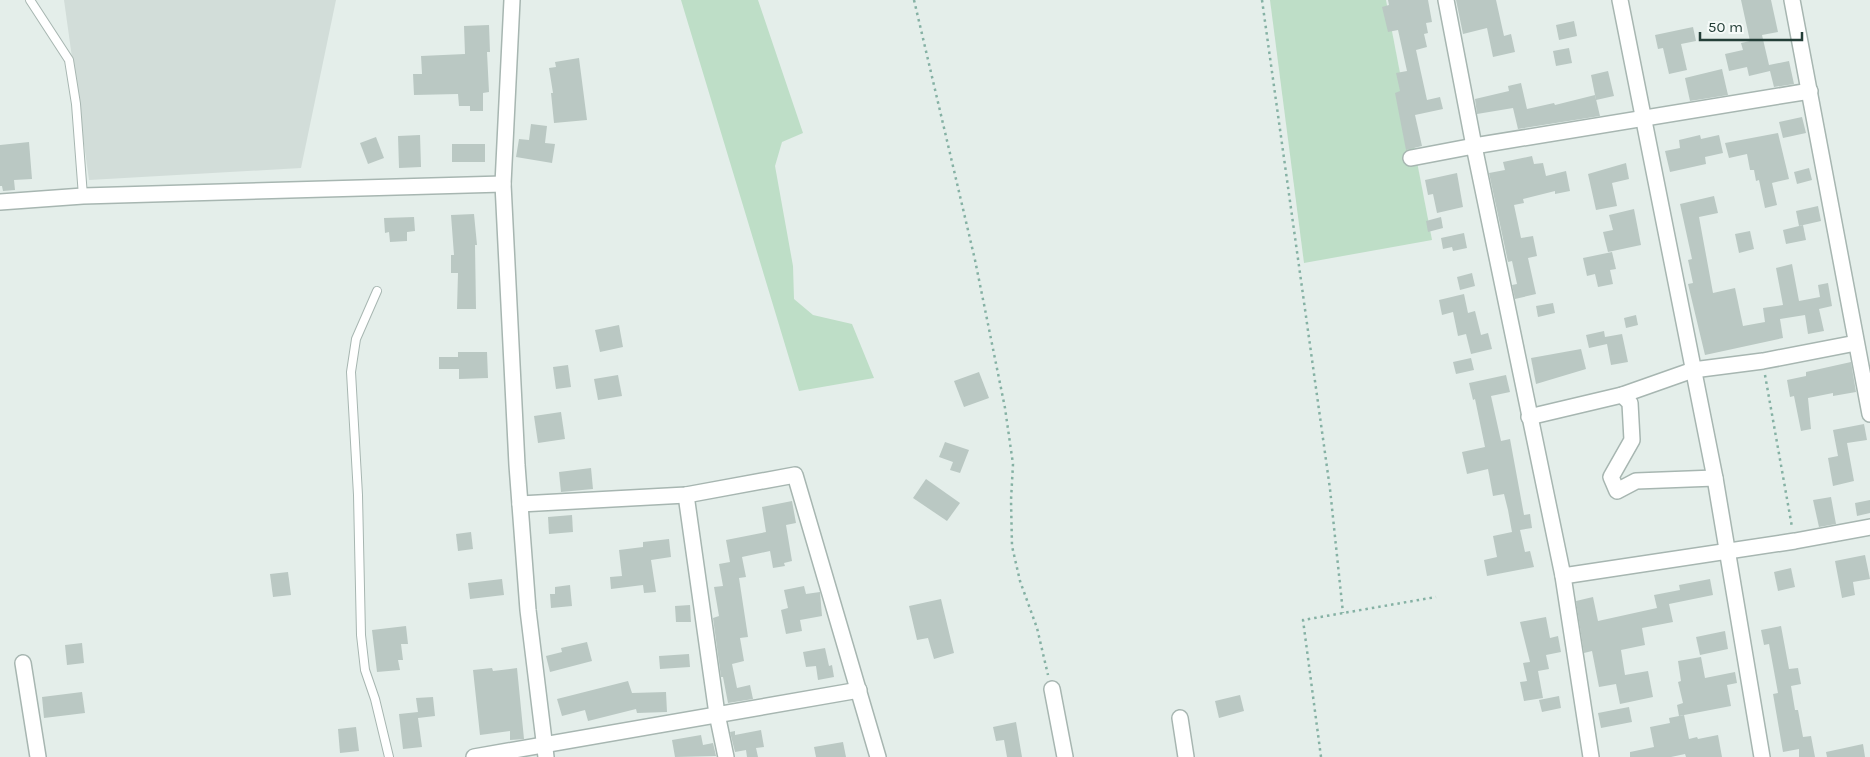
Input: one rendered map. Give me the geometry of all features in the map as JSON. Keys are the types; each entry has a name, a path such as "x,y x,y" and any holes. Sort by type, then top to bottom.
{"street":[{"path":"512,0 503,184 520,504 528,610 545,751"},
{"path":"1446,0 1562,576 1591,757"},
{"path":"1620,0 1715,478 1762,757"},
{"path":"1792,0 1870,414"},
{"path":"1411,158 1810,91"},
{"path":"0,202 83,196 503,184"},
{"path":"1530,417 1622,395 1693,370 1763,361 1856,343"},
{"path":"1622,395 1630,403 1632,440 1611,477 1617,491 1636,482 1715,478"},
{"path":"520,504 686,495 796,475 878,757"},
{"path":"686,495 717,714 726,757"},
{"path":"1562,576 1726,552 1870,527"},
{"path":"23,663 38,757"},
{"path":"1052,689 1065,757"},
{"path":"474,757 545,751 717,714 859,690"},
{"path":"1180,718 1186,757"}],"lane":[{"path":"30,0 69,60 76,104 83,196"},
{"path":"377,291 356,339 351,372 358,495 362,643 365,670 375,698 389,757"}],"path":[{"path":"914,0 976,260 1005,408 1013,464 1011,500 1012,546 1020,582 1037,628 1052,689"},
{"path":"1262,0 1330,489 1343,613"},
{"path":"1763,361 1795,541"},
{"path":"1321,757 1303,620 1436,597"}],"shaded area":[{"path":"64,0 336,0 301,168 89,180"}],"green space":[{"path":"681,0 758,0 803,133 782,142 775,166 793,266 794,299 813,315 852,324 874,378 799,391"},
{"path":"1270,0 1386,0 1432,240 1304,263"}],"building":[{"path":"1388,0 1428,0 1432,22 1426,23 1428,33 1424,34 1427,47 1416,50 1427,100 1440,97 1443,109 1415,115 1422,146 1406,150 1395,93 1400,91 1396,73 1407,71 1398,30 1388,32 1382,7 1389,5"},
{"path":"1456,0 1496,0 1504,36 1511,34 1515,52 1493,57 1487,28 1463,34"},
{"path":"1741,0 1771,0 1778,32 1762,35 1769,65 1789,61 1794,84 1774,87 1770,71 1749,76 1747,67 1729,71 1725,54 1743,50 1741,43 1750,41"},
{"path":"1574,21 1577,36 1559,40 1556,25"},
{"path":"489,25 490,52 487,52 489,92 483,93 483,111 470,111 470,106 459,106 458,94 414,95 413,74 422,74 421,56 465,54 464,26"},
{"path":"1693,27 1696,41 1681,44 1687,70 1669,74 1663,48 1658,49 1655,35"},
{"path":"1569,48 1572,63 1556,66 1553,51"},
{"path":"579,58 587,120 554,123 551,93 553,93 549,68 556,67 555,62"},
{"path":"1722,69 1728,95 1690,101 1685,78"},
{"path":"1608,71 1614,96 1596,100 1591,75"},
{"path":"1521,83 1527,109 1554,103 1555,105 1595,95 1600,116 1518,129 1513,108 1477,114 1475,99 1509,91 1508,86"},
{"path":"1802,117 1806,133 1783,138 1779,122"},
{"path":"531,124 547,126 545,143 555,144 552,163 516,157 519,139 529,140"},
{"path":"1778,133 1789,179 1772,183 1777,205 1765,208 1759,180 1756,181 1754,170 1750,170 1747,154 1729,158 1725,143"},
{"path":"420,135 421,167 399,168 398,136"},
{"path":"1700,135 1701,139 1719,135 1723,153 1705,157 1706,164 1670,172 1665,151 1680,148 1679,140"},
{"path":"376,137 384,158 368,164 360,143"},
{"path":"29,142 32,179 14,180 15,190 3,191 2,186 0,186 0,145"},
{"path":"452,144 485,144 485,162 452,162"},
{"path":"1532,156 1534,164 1543,163 1546,176 1566,171 1570,191 1555,194 1555,191 1523,199 1524,203 1514,205 1521,238 1533,236 1537,256 1528,258 1536,294 1515,299 1512,285 1517,284 1512,261 1508,262 1489,173 1505,170 1503,162"},
{"path":"1626,163 1629,179 1612,183 1617,206 1596,210 1588,174"},
{"path":"1809,168 1812,180 1797,184 1794,172"},
{"path":"1457,173 1463,207 1437,213 1433,194 1428,195 1425,180"},
{"path":"1714,196 1718,213 1699,217 1713,293 1735,288 1743,326 1765,322 1763,308 1783,305 1776,268 1792,264 1799,301 1820,297 1818,285 1828,283 1832,306 1819,309 1824,331 1808,334 1805,315 1780,319 1783,338 1705,355 1688,284 1693,283 1688,260 1692,259 1680,204"},
{"path":"1818,206 1821,221 1799,226 1796,211"},
{"path":"1634,209 1641,245 1608,252 1603,232 1613,230 1609,215"},
{"path":"474,214 477,245 475,245 476,309 457,309 458,273 451,273 451,255 454,255 451,215"},
{"path":"414,217 415,231 407,232 407,241 390,242 389,232 385,233 384,218"},
{"path":"1441,217 1443,228 1428,232 1426,221"},
{"path":"1803,225 1806,240 1786,244 1783,230"},
{"path":"1750,231 1754,249 1739,253 1735,234"},
{"path":"1464,233 1467,248 1453,251 1452,247 1443,249 1441,238"},
{"path":"1612,252 1616,269 1610,270 1613,284 1598,287 1595,274 1587,276 1583,258"},
{"path":"1472,273 1475,286 1460,290 1457,277"},
{"path":"1464,294 1468,313 1475,311 1481,335 1488,333 1492,349 1471,354 1466,334 1458,336 1453,312 1442,315 1439,300"},
{"path":"1553,303 1555,313 1538,317 1536,306"},
{"path":"1636,315 1638,325 1626,328 1624,318"},
{"path":"619,325 623,347 600,352 595,330"},
{"path":"1604,331 1605,337 1622,334 1628,362 1611,365 1607,344 1589,348 1586,335"},
{"path":"1581,349 1586,369 1536,384 1531,358"},
{"path":"458,352 487,352 488,378 459,379 459,369 439,369 439,357 458,357"},
{"path":"1471,358 1474,370 1456,374 1453,362"},
{"path":"1851,362 1856,392 1833,396 1833,393 1808,398 1811,429 1801,431 1794,396 1790,397 1787,380 1806,376 1806,372"},
{"path":"568,365 571,387 556,389 553,367"},
{"path":"979,372 989,398 964,407 954,381"},
{"path":"618,375 622,396 598,400 594,379"},
{"path":"1506,375 1510,392 1491,396 1501,441 1510,439 1524,515 1530,514 1532,528 1520,530 1525,552 1530,551 1534,567 1487,576 1484,560 1497,557 1493,536 1512,532 1508,510 1504,494 1493,496 1488,469 1467,474 1462,452 1485,447 1475,399 1473,400 1469,383"},
{"path":"561,412 565,439 538,443 534,416"},
{"path":"1864,424 1867,440 1847,443 1854,481 1833,486 1828,458 1838,456 1833,430"},
{"path":"945,442 969,450 960,473 950,470 953,462 939,457"},
{"path":"591,468 593,489 561,492 559,472"},
{"path":"926,479 960,503 947,521 913,498"},
{"path":"1831,497 1836,524 1819,527 1813,500"},
{"path":"1870,500 1870,513 1857,516 1855,503"},
{"path":"792,501 796,523 786,525 792,561 784,563 785,566 773,568 770,551 742,557 746,577 739,578 748,637 740,638 744,661 732,664 737,688 750,685 753,699 728,703 723,677 721,677 713,618 719,616 714,587 723,586 719,564 730,562 726,540 766,532 762,507"},
{"path":"572,515 573,532 549,534 548,517"},
{"path":"471,532 473,549 458,551 456,534"},
{"path":"669,539 671,557 651,560 656,592 644,593 643,585 611,589 610,577 622,576 619,550 643,547 643,542"},
{"path":"1865,555 1870,579 1853,582 1855,595 1842,598 1835,561"},
{"path":"1791,568 1795,587 1778,591 1774,572"},
{"path":"288,572 291,595 273,597 270,574"},
{"path":"502,579 504,595 470,599 468,583"},
{"path":"1710,579 1713,595 1669,604 1673,622 1642,628 1645,645 1621,650 1625,675 1648,671 1653,697 1620,704 1616,684 1599,687 1592,651 1584,653 1576,601 1593,597 1598,621 1657,608 1654,595 1680,590 1679,585"},
{"path":"570,585 572,606 551,608 550,594 555,594 555,587"},
{"path":"804,586 806,594 820,592 822,616 800,620 802,631 786,634 781,610 788,608 784,590"},
{"path":"941,599 954,653 934,659 928,638 917,640 909,606"},
{"path":"690,605 691,622 676,622 675,606"},
{"path":"1546,617 1550,638 1558,636 1561,652 1546,655 1549,669 1538,671 1543,698 1524,701 1520,682 1527,681 1523,663 1530,662 1520,622"},
{"path":"406,626 408,644 401,644 403,660 398,660 400,670 377,672 372,630"},
{"path":"1781,626 1789,669 1798,668 1801,684 1791,686 1795,710 1798,710 1803,737 1811,736 1815,757 1799,757 1799,749 1783,752 1773,694 1778,693 1769,644 1764,645 1761,630"},
{"path":"1725,631 1728,649 1700,655 1696,637"},
{"path":"587,642 592,661 550,672 546,656 562,652 561,648"},
{"path":"82,643 84,663 67,665 65,645"},
{"path":"825,648 829,666 832,665 834,677 818,680 816,666 806,667 803,652"},
{"path":"689,654 690,667 660,669 659,656"},
{"path":"1701,657 1705,678 1735,672 1737,683 1727,685 1731,706 1679,716 1677,705 1683,703 1678,682 1681,681 1678,661"},
{"path":"492,668 493,671 517,668 524,739 510,740 510,731 480,735 473,670"},
{"path":"628,681 632,693 666,692 667,712 637,713 636,709 588,721 585,710 562,716 557,699"},
{"path":"82,692 85,713 44,718 42,697"},
{"path":"1240,695 1244,711 1219,718 1215,701"},
{"path":"1559,696 1561,708 1542,712 1539,700"},
{"path":"433,697 435,716 418,718 422,747 403,749 399,714 418,712 416,698"},
{"path":"1629,707 1632,722 1601,728 1598,713"},
{"path":"1684,715 1689,739 1718,735 1722,757 1686,757 1685,754 1671,757 1630,757 1630,752 1654,747 1650,727 1670,723 1669,718"},
{"path":"1016,722 1022,757 1007,757 1004,740 996,741 993,727"},
{"path":"356,727 359,751 340,753 338,729"},
{"path":"761,730 764,747 756,748 758,757 747,757 746,750 735,752 730,732 735,731 735,735"},
{"path":"701,735 703,745 713,743 716,756 675,757 672,740"},
{"path":"843,742 846,757 816,757 814,747"},
{"path":"1863,744 1865,757 1827,757 1826,752"}]}
